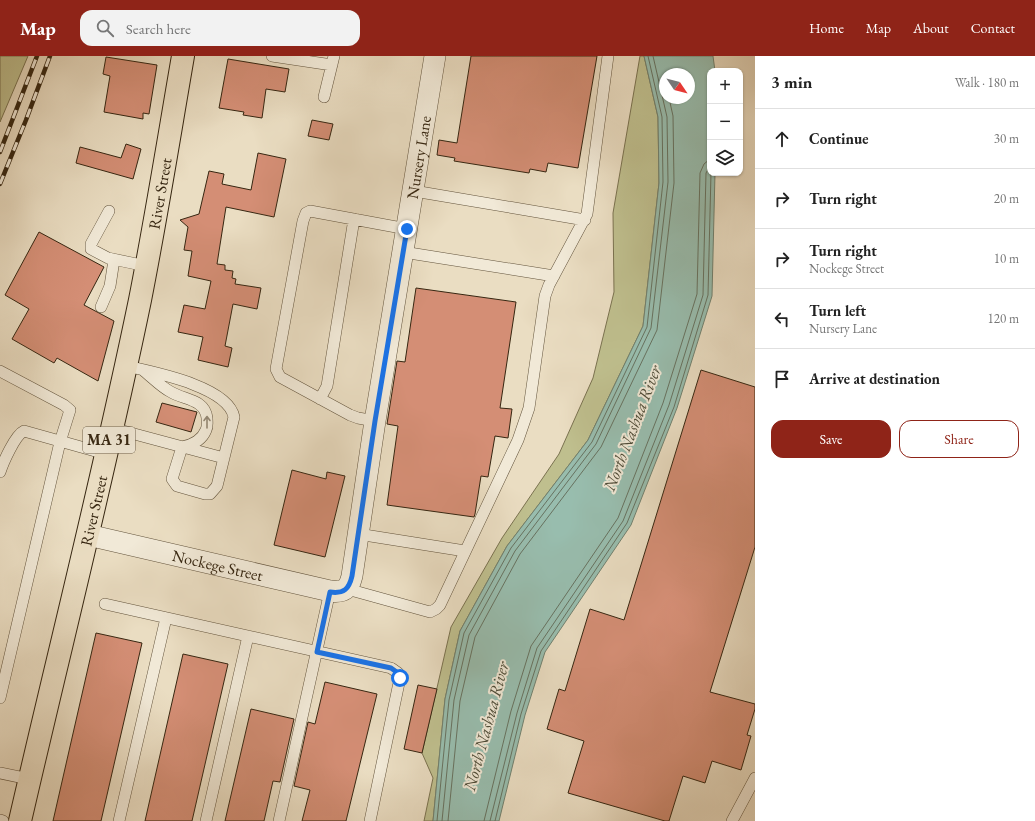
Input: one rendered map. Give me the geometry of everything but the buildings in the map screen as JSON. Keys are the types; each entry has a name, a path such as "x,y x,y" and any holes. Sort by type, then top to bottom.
{"highway":[{"name":"River Street","path":"20,821 112,428 135,368 146,266 183,56"}],"street":[{"name":"Nursery Lane","path":"338,590 350,583 352,576 375,421 436,56"},
{"name":"Nockege Street","path":"88,535 338,590"}],"lane":[{"path":"272,56 333,60 324,97"},
{"path":"279,821 317,652 338,590 430,612 433,611 440,605 519,436 527,416 545,296 554,276 585,220 589,207 608,56"},
{"path":"414,191 585,220"},
{"path":"109,211 90,246 91,249 114,260 146,266"},
{"path":"375,421 353,417 280,377 276,369 303,220 306,213 310,211 407,229"},
{"path":"320,399 327,386 354,219"},
{"path":"403,252 554,276"},
{"path":"100,307 110,286 114,260"},
{"path":"135,368 172,393 194,400 204,409 207,418 207,428 204,434 196,442 182,447"},
{"path":"135,368 190,383 204,389 220,398 230,407 233,412 234,417 217,486 210,494 177,486 172,479 182,447"},
{"path":"0,370 70,410 60,442 0,698"},
{"path":"112,428 224,458"},
{"path":"0,472 5,459 21,432 24,431 106,454"},
{"path":"358,534 465,552"},
{"path":"105,604 395,670 400,676 370,821"},
{"path":"119,821 166,618"},
{"path":"206,821 248,636"},
{"path":"0,773 29,779"},
{"path":"732,821 755,778"}],"shaded area":[{"path":"0,56 28,56 0,122"},
{"path":"640,56 644,56 658,117 659,183 643,326 588,440 507,546 460,631 445,699 433,821 424,821 433,778 422,753 451,627 502,538 559,454 593,378 614,292 613,213"}],"water":[{"name":"North Nashua River","path":"644,56 713,56 715,68 707,68 707,176 715,176 712,296 677,408 631,525 545,652 525,715 499,821 433,821 445,699 460,631 507,546 588,440 643,326 659,183 658,117"}],"railway":[{"path":"0,152 37,56"},
{"path":"0,184 50,56"}],"route":[{"path":"400,678 398,673 391,668 317,652 330,592 339,592 347,589 352,576 375,421 407,229"}]}
